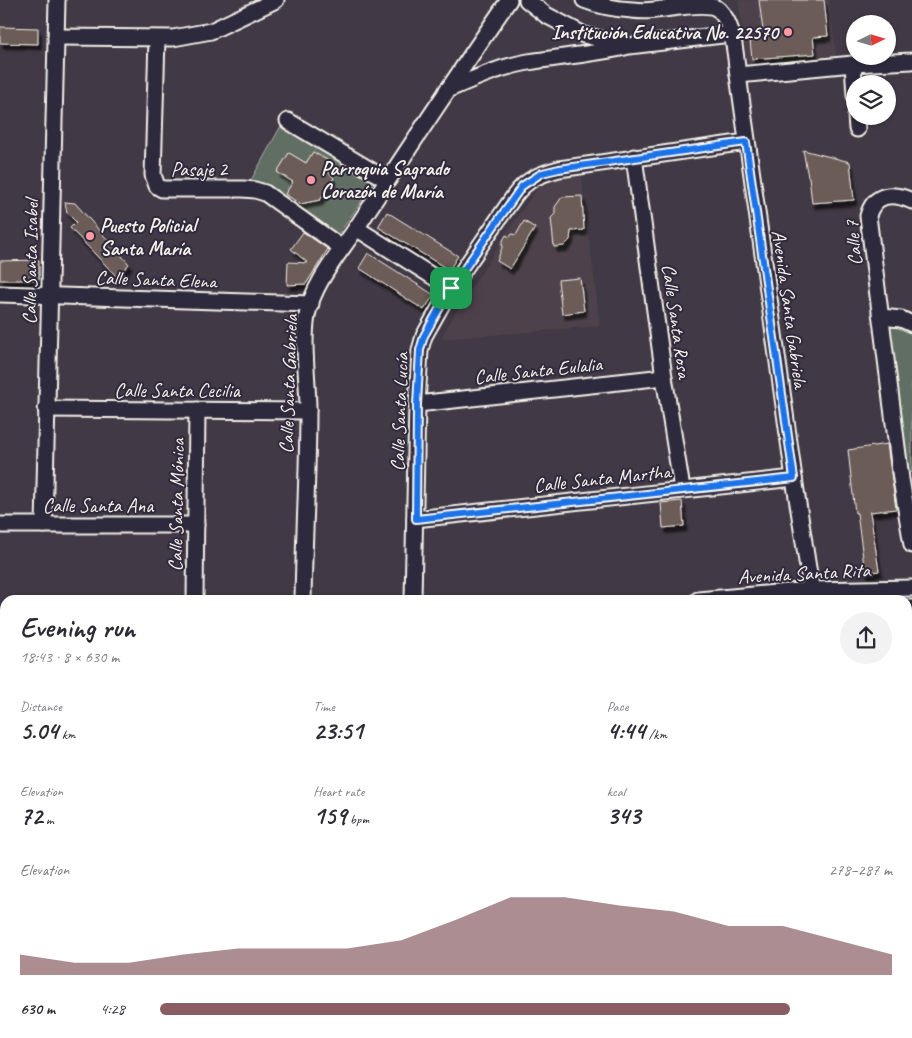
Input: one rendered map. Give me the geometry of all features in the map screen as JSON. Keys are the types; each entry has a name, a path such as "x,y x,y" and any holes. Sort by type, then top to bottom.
{"street":[{"name":"Calle Santa Isabel","path":"44,525 57,0"},
{"path":"56,37 173,38 211,31 276,0"},
{"name":"Calle Santa Gabriela","path":"303,595 308,411 306,333 308,315 315,292 386,180 509,0"},
{"path":"527,0 546,15 584,35 629,46"},
{"name":"Avenida Santa Gabriela","path":"584,0 608,8 631,10 711,5 722,13 731,34 812,595"},
{"path":"447,90 484,75 527,62 579,56 629,46 731,34"},
{"name":"Pasaje 2","path":"157,39 154,175 157,186 162,189 242,189 265,193 342,248"},
{"path":"896,62 912,61"},
{"path":"738,75 846,65"},
{"path":"288,121 386,180"},
{"name":"Calle Santa Lucía","path":"414,595 417,404 420,350 424,336 451,288 515,195 532,178 542,173 559,169 746,142"},
{"name":"Calle Santa Rosa","path":"634,157 664,377 682,489"},
{"name":"Calle 7","path":"912,201 890,196 880,198 871,205 868,216 881,317 907,480 912,545"},
{"path":"356,228 451,288"},
{"name":"Calle Santa Elena","path":"0,294 311,304"},
{"path":"881,317 901,319 912,324"},
{"name":"Calle Santa Eulalia","path":"417,404 664,377"},
{"name":"Calle Santa Cecilia","path":"46,409 308,411"},
{"name":"Calle Santa Mónica","path":"194,595 197,410"},
{"name":"Calle Santa Martha","path":"416,519 794,478"},
{"name":"Calle Santa Ana","path":"0,525 196,525"},
{"name":"Avenida Santa Rita","path":"812,595 912,588"}],"shaded area":[{"name":"Institución Educativa No. 22570","path":"738,0 829,0 836,56 748,63"},
{"path":"581,172 600,326 441,339 517,217 539,187 546,180 555,176"}],"green space":[{"path":"282,124 376,180 338,235 263,183 250,182","holes":["313,152 327,160 329,173 334,178 320,200 300,204 285,194 293,182 277,172 289,153 306,163"]},
{"path":"892,326 912,331 912,473 904,467 885,333"}],"building":[{"name":"Institución Educativa No. 22570","path":"759,0 824,0 828,36 813,37 815,54 752,59 750,40 764,38"},
{"path":"0,27 38,28 38,44 0,43"},
{"path":"803,150 850,162 854,200 812,203"},
{"name":"Parroquia Sagrado Corazón de María","path":"313,152 327,160 329,173 334,178 320,200 300,204 285,194 293,182 277,172 289,153 306,163"},
{"path":"582,196 584,230 571,231 570,240 564,246 554,247 551,218 555,214 555,207 562,197"},
{"path":"65,202 75,203 129,264 117,277 70,228 76,222 67,213"},
{"path":"387,212 458,256 449,270 378,227"},
{"path":"524,221 535,228 510,269 497,261 503,245 501,244 506,235 510,237 512,234 516,235"},
{"path":"303,232 328,249 306,284 287,285 288,262 308,263 291,249"},
{"path":"368,253 434,295 424,310 359,268"},
{"path":"39,260 39,280 0,280 0,261"},
{"path":"580,278 584,311 562,314 558,280"},
{"path":"887,444 896,509 870,512 879,571 865,573 857,513 855,513 848,450"},
{"path":"682,501 684,526 663,528 661,503"}],"place":[{"name":"Institución Educativa No. 22570","path":"788,32"},
{"name":"Parroquia Sagrado Corazón de María","path":"311,180"},
{"name":"Puesto Policial Santa María","path":"90,236"}],"route":[{"path":"746,142 794,478 416,519 417,404 420,350 424,336 451,288 522,186 542,173 634,157 746,142"}]}
